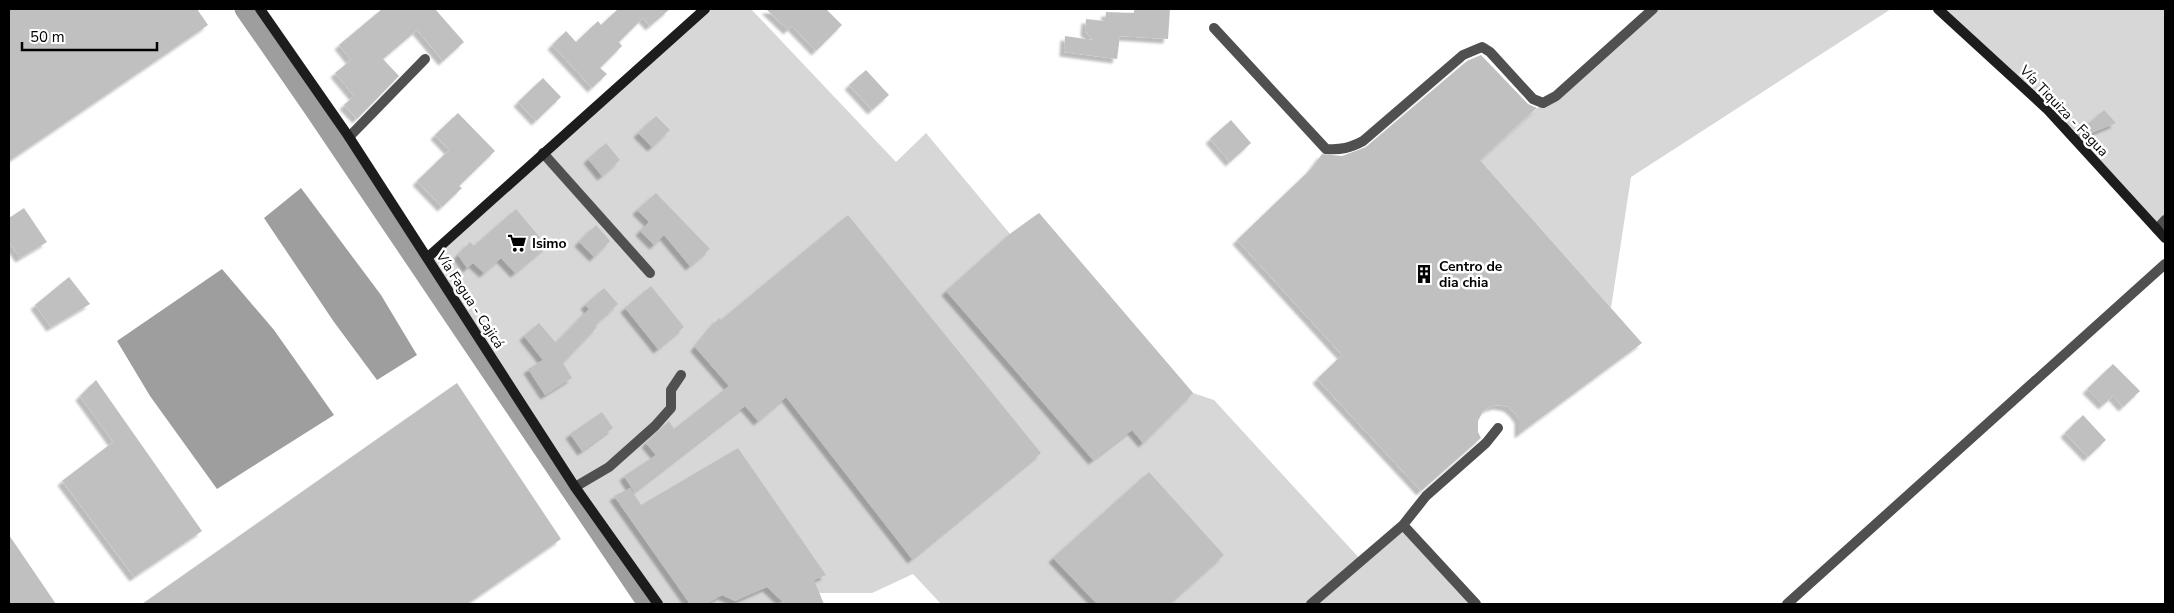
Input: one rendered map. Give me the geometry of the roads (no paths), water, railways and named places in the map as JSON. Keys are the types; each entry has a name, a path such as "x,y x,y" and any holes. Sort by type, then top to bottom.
{"street":[{"name":"Vía Fagua - Cajicá","path":"260,9 349,137 575,487 658,604"},
{"path":"427,258 705,9"},
{"path":"1214,28 1326,149 1341,150 1353,147 1363,141 1463,55 1482,47 1490,52 1533,98 1543,103 1556,96 1652,9"},
{"name":"Vía Tiquiza - Fagua","path":"1938,9 2047,109 2165,238"},
{"path":"349,137 426,59"},
{"path":"544,153 650,273"},
{"path":"2157,229 2165,220"},
{"path":"1787,604 2165,264"},
{"path":"575,487 608,467 656,426 670,408 671,390 681,375"},
{"path":"1311,604 1403,525 1426,496 1486,443 1498,428"},
{"path":"1403,525 1476,604"}],"waterway":[{"path":"244,9 647,604"}],"place":[{"name":"Isimo","path":"517,243"},
{"name":"Centro de dia chia","path":"1424,274"}]}
